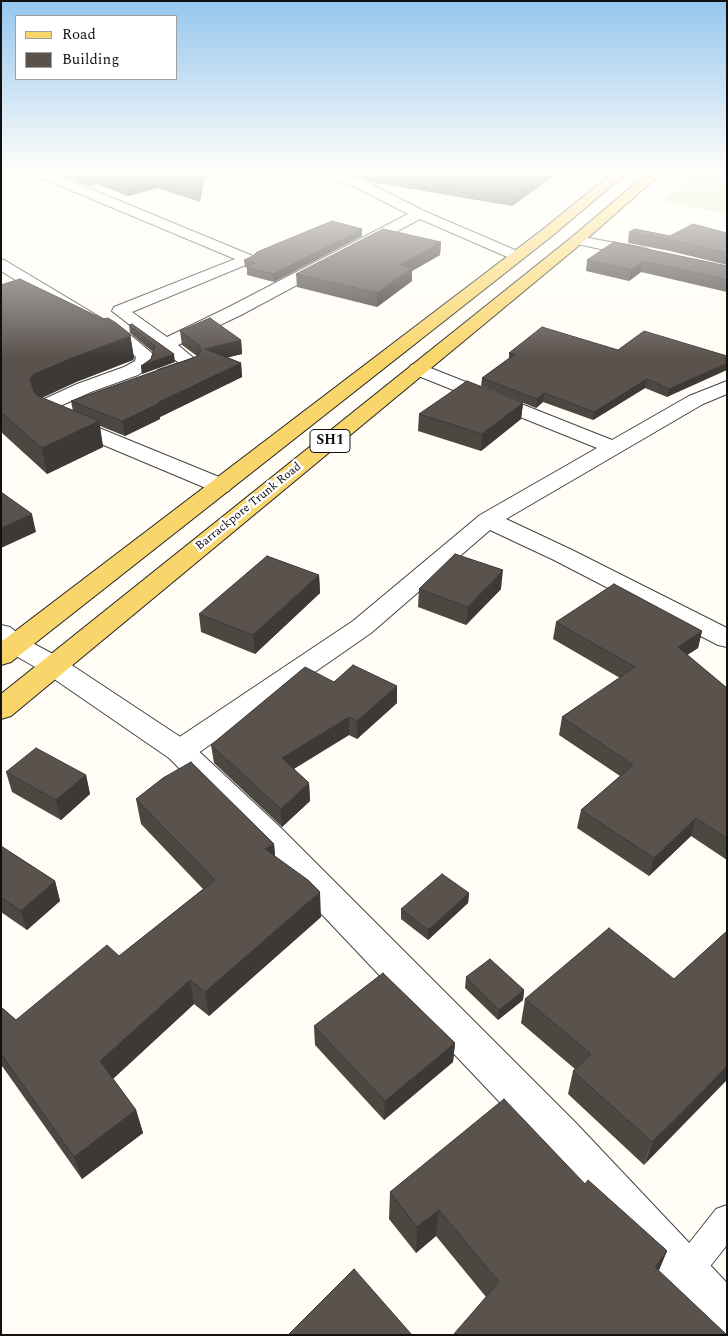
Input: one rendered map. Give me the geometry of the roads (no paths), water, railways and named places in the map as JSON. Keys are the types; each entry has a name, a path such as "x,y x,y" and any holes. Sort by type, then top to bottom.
{"main road":[{"name":"SH1","path":"6,645 221,486 545,233"},
{"name":"Barrackpore Trunk Road","path":"1,709 585,233"}],"street":[{"path":"51,416 192,364 120,310 248,259 186,233"},
{"path":"166,344 235,311 382,233"},
{"path":"464,233 516,256"},
{"path":"577,240 661,256"},
{"path":"1,264 128,341 145,355 144,363 131,371 84,388 47,405 51,416 221,486"},
{"path":"418,369 614,448"},
{"path":"180,751 362,627 488,520 696,400 724,391"},
{"path":"488,520 563,555 727,640"},
{"path":"6,645 54,666 180,751 269,837 562,1137 727,1317"}],"lane":[{"path":"686,1272 727,1220"}]}
